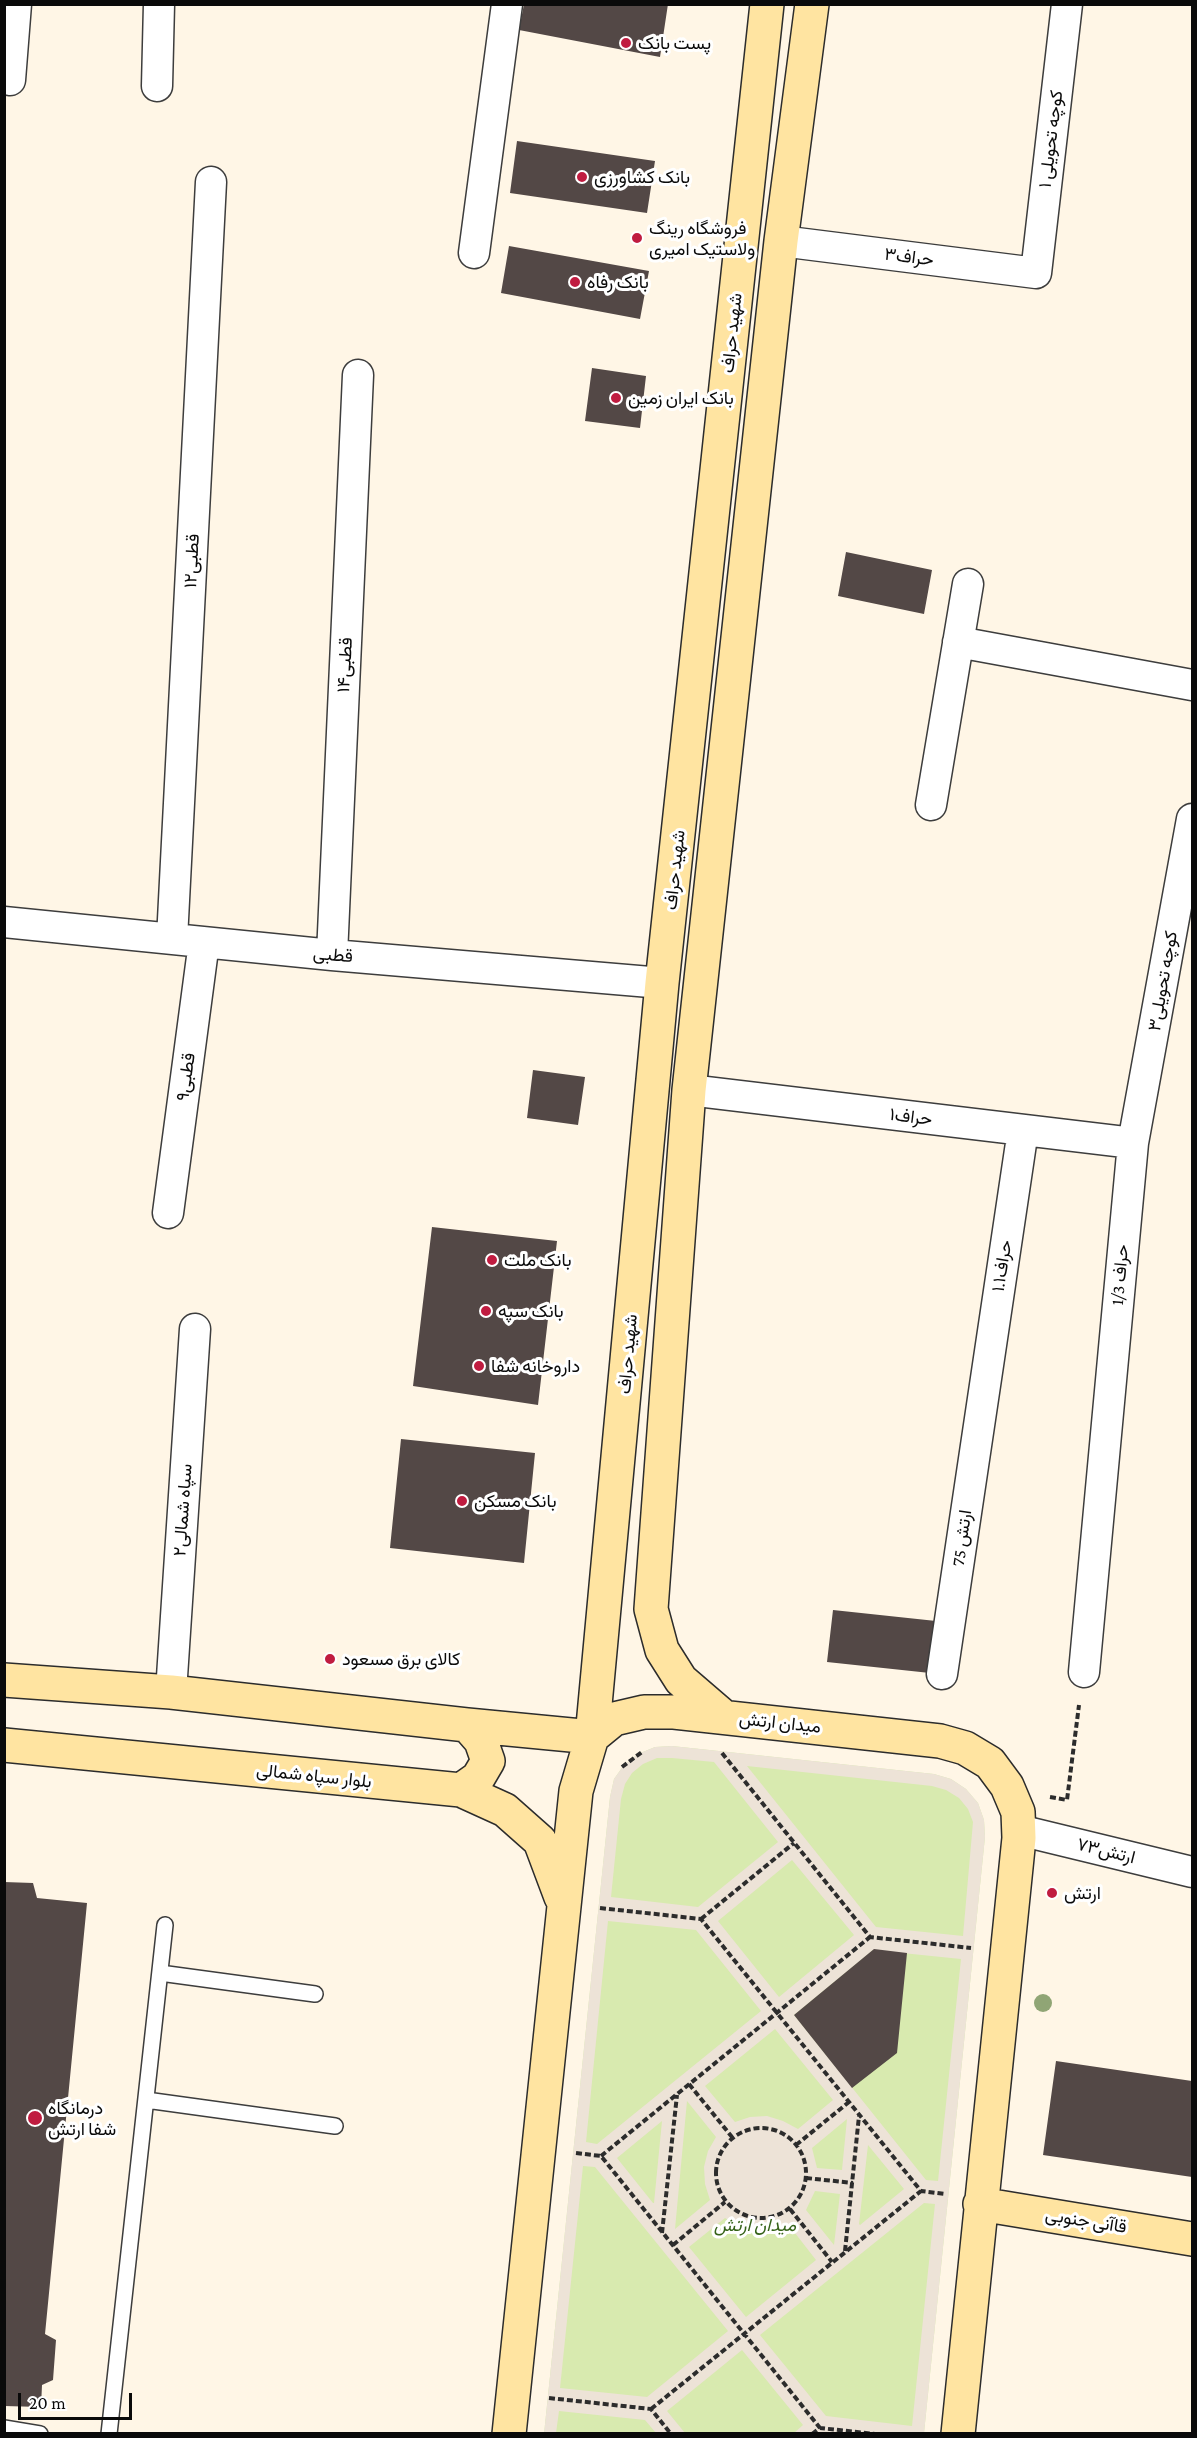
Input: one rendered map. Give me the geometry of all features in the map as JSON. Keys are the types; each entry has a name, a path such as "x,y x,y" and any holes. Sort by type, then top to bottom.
{"main road":[{"name":"شهید حراف","path":"592,1737 662,983 767,4"},
{"path":"724,1717 681,1680 662,1650 651,1609 689,1090 781,241 812,4"},
{"path":"620,1447 662,1456"},
{"path":"4,1680 171,1692 592,1737 576,1791 510,2433"},
{"name":"میدان ارتش","path":"592,1737 614,1719 644,1712 674,1712 940,1741 965,1748 990,1763 1009,1791 1018,1812 1018,1830 958,2433"},
{"path":"461,1790 478,1778 488,1761 481,1741 467,1725"},
{"name":"بلوار سپاه شمالی","path":"4,1745 461,1790 505,1810 540,1841 564,1905"},
{"name":"قاآنی جنوبی","path":"980,2204 1192,2239"}],"street":[{"path":"10,80 16,4"},
{"path":"157,86 159,4"},
{"path":"474,253 507,4"},
{"name":"کوچه تحویلی ۱","path":"1036,273 1067,4"},
{"name":"قطبی۱۲","path":"172,939 211,182"},
{"name":"۳حراف","path":"781,241 1036,273"},
{"name":"قطبی۱۴","path":"332,955 358,375"},
{"path":"931,805 968,584"},
{"path":"958,642 1192,685"},
{"name":"کوچه تحویلی۳","path":"1133,1143 1192,819"},
{"name":"قطبی","path":"4,922 332,955 662,983"},
{"name":"قطبی۹","path":"168,1213 204,942"},
{"name":"حراف۱","path":"689,1090 1133,1143"},
{"name":"حراف۱.۱","path":"982,1402 1023,1130"},
{"name":"1/3 حراف","path":"1084,1672 1133,1143"},
{"name":"سپاه شمالی۲","path":"171,1692 195,1329"},
{"name":"75 ارتش","path":"942,1674 982,1402"},
{"name":"ارتش۷۳","path":"1018,1830 1192,1872"}],"lane":[{"path":"109,2433 165,1925"},
{"path":"160,1973 315,1994"},
{"path":"146,2100 334,2126"},
{"path":"4,2428 40,2433"}],"path":[{"path":"1009,1791 1067,1800 1084,1672"},
{"path":"619,1772 624,1765 646,1750"},
{"path":"732,1753 720,1751 870,1937 1007,1952"},
{"path":"701,1919 794,1844"},
{"path":"597,1919 600,1897"},
{"path":"598,1908 701,1919 921,2191 651,2409"},
{"path":"820,2427 601,2156 870,1937"},
{"path":"689,2084 732,2137"},
{"path":"662,2233 677,2094"},
{"path":"796,2145 849,2102"},
{"path":"845,2251 859,2115"},
{"path":"766,2127 783,2133 796,2145 804,2160 806,2178 801,2195 790,2209 774,2217 756,2219 739,2214 725,2202 716,2186 715,2168 720,2151 732,2137 748,2129 766,2127"},
{"path":"806,2178 853,2183"},
{"path":"673,2245 725,2202"},
{"path":"790,2209 832,2262"},
{"path":"549,2386 548,2398 651,2409 671,2433"},
{"path":"812,2433 820,2427 875,2433"}],"green space":[{"name":"میدان ارتش","path":"672,1746 934,1774 951,1779 966,1789 978,1803 984,1820 985,1837 924,2433 544,2434 610,1797 614,1779 624,1765 638,1754 655,1747"}],"shaded area":[{"path":"672,1746 934,1774 951,1779 966,1789 978,1803 984,1820 985,1837 924,2433 794,2433 803,2425 742,2350 667,2411 685,2433 656,2433 645,2420 559,2411 556,2433 544,2434 610,1797 614,1779 624,1765 638,1754 655,1747","holes":["657,1758 714,1762 778,1842 698,1907 611,1897 621,1799 625,1784 632,1773 643,1764","747,1766 932,1786 946,1790 959,1798 968,1809 973,1822 963,1936 876,1927","792,1860 854,1935 779,1997 718,1921","608,1921 696,1930 761,2011 597,2144 586,2142","873,1950 961,1959 938,2181 926,2180 794,2015","775,2029 833,2100 798,2129 767,2116 750,2117 735,2122 705,2086","687,2101 716,2137 708,2151 704,2167 705,2184 710,2200 675,2229","847,2119 842,2170 817,2168 812,2148","662,2121 654,2203 617,2158","868,2145 904,2189 860,2225 859,2224","583,2166 595,2167 728,2331 647,2397 560,2388","815,2191 840,2194 834,2245 806,2210","924,2203 935,2204 912,2426 826,2416 760,2335","725,2218 739,2226 755,2230 772,2230 788,2224 816,2260 746,2317 689,2247"]}],"building":[{"name":"پست بانک","path":"524,4 668,4 660,57 519,30"},
{"name":"بانک کشاورزی","path":"517,141 655,161 647,213 510,193"},
{"name":"بانک رفاه","path":"509,246 649,271 640,319 501,293"},
{"name":"بانک ایران زمین","path":"592,368 646,376 640,428 585,421"},
{"path":"846,552 932,570 924,614 838,596"},
{"path":"533,1070 585,1077 578,1125 527,1118"},
{"path":"432,1227 557,1241 538,1405 413,1386"},
{"name":"بانک مسکن","path":"401,1439 535,1453 524,1563 390,1548"},
{"path":"833,1610 936,1621 930,1673 827,1662"},
{"name":"درمانگاه شفا ارتش","path":"4,1882 33,1883 37,1898 87,1903 45,2334 56,2340 53,2380 42,2385 41,2407 4,2406"},
{"path":"874,1949 907,1953 897,2053 852,2088 794,2015"},
{"path":"1056,2061 1192,2081 1192,2177 1043,2155"}],"place":[{"name":"پست بانک","path":"626,43"},
{"name":"بانک کشاورزی","path":"582,177"},
{"name":"فروشگاه رینگ ولاستیک امیری","path":"637,238"},
{"name":"بانک رفاه","path":"575,282"},
{"name":"بانک ایران زمین","path":"616,398"},
{"name":"بانک ملت","path":"492,1260"},
{"name":"بانک سپه","path":"486,1311"},
{"name":"داروخانه شفا","path":"479,1366"},
{"name":"بانک مسکن","path":"462,1501"},
{"name":"کالای برق مسعود","path":"330,1659"},
{"name":"ارتش","path":"1052,1893"},
{"name":"درمانگاه شفا ارتش","path":"35,2118"}]}
